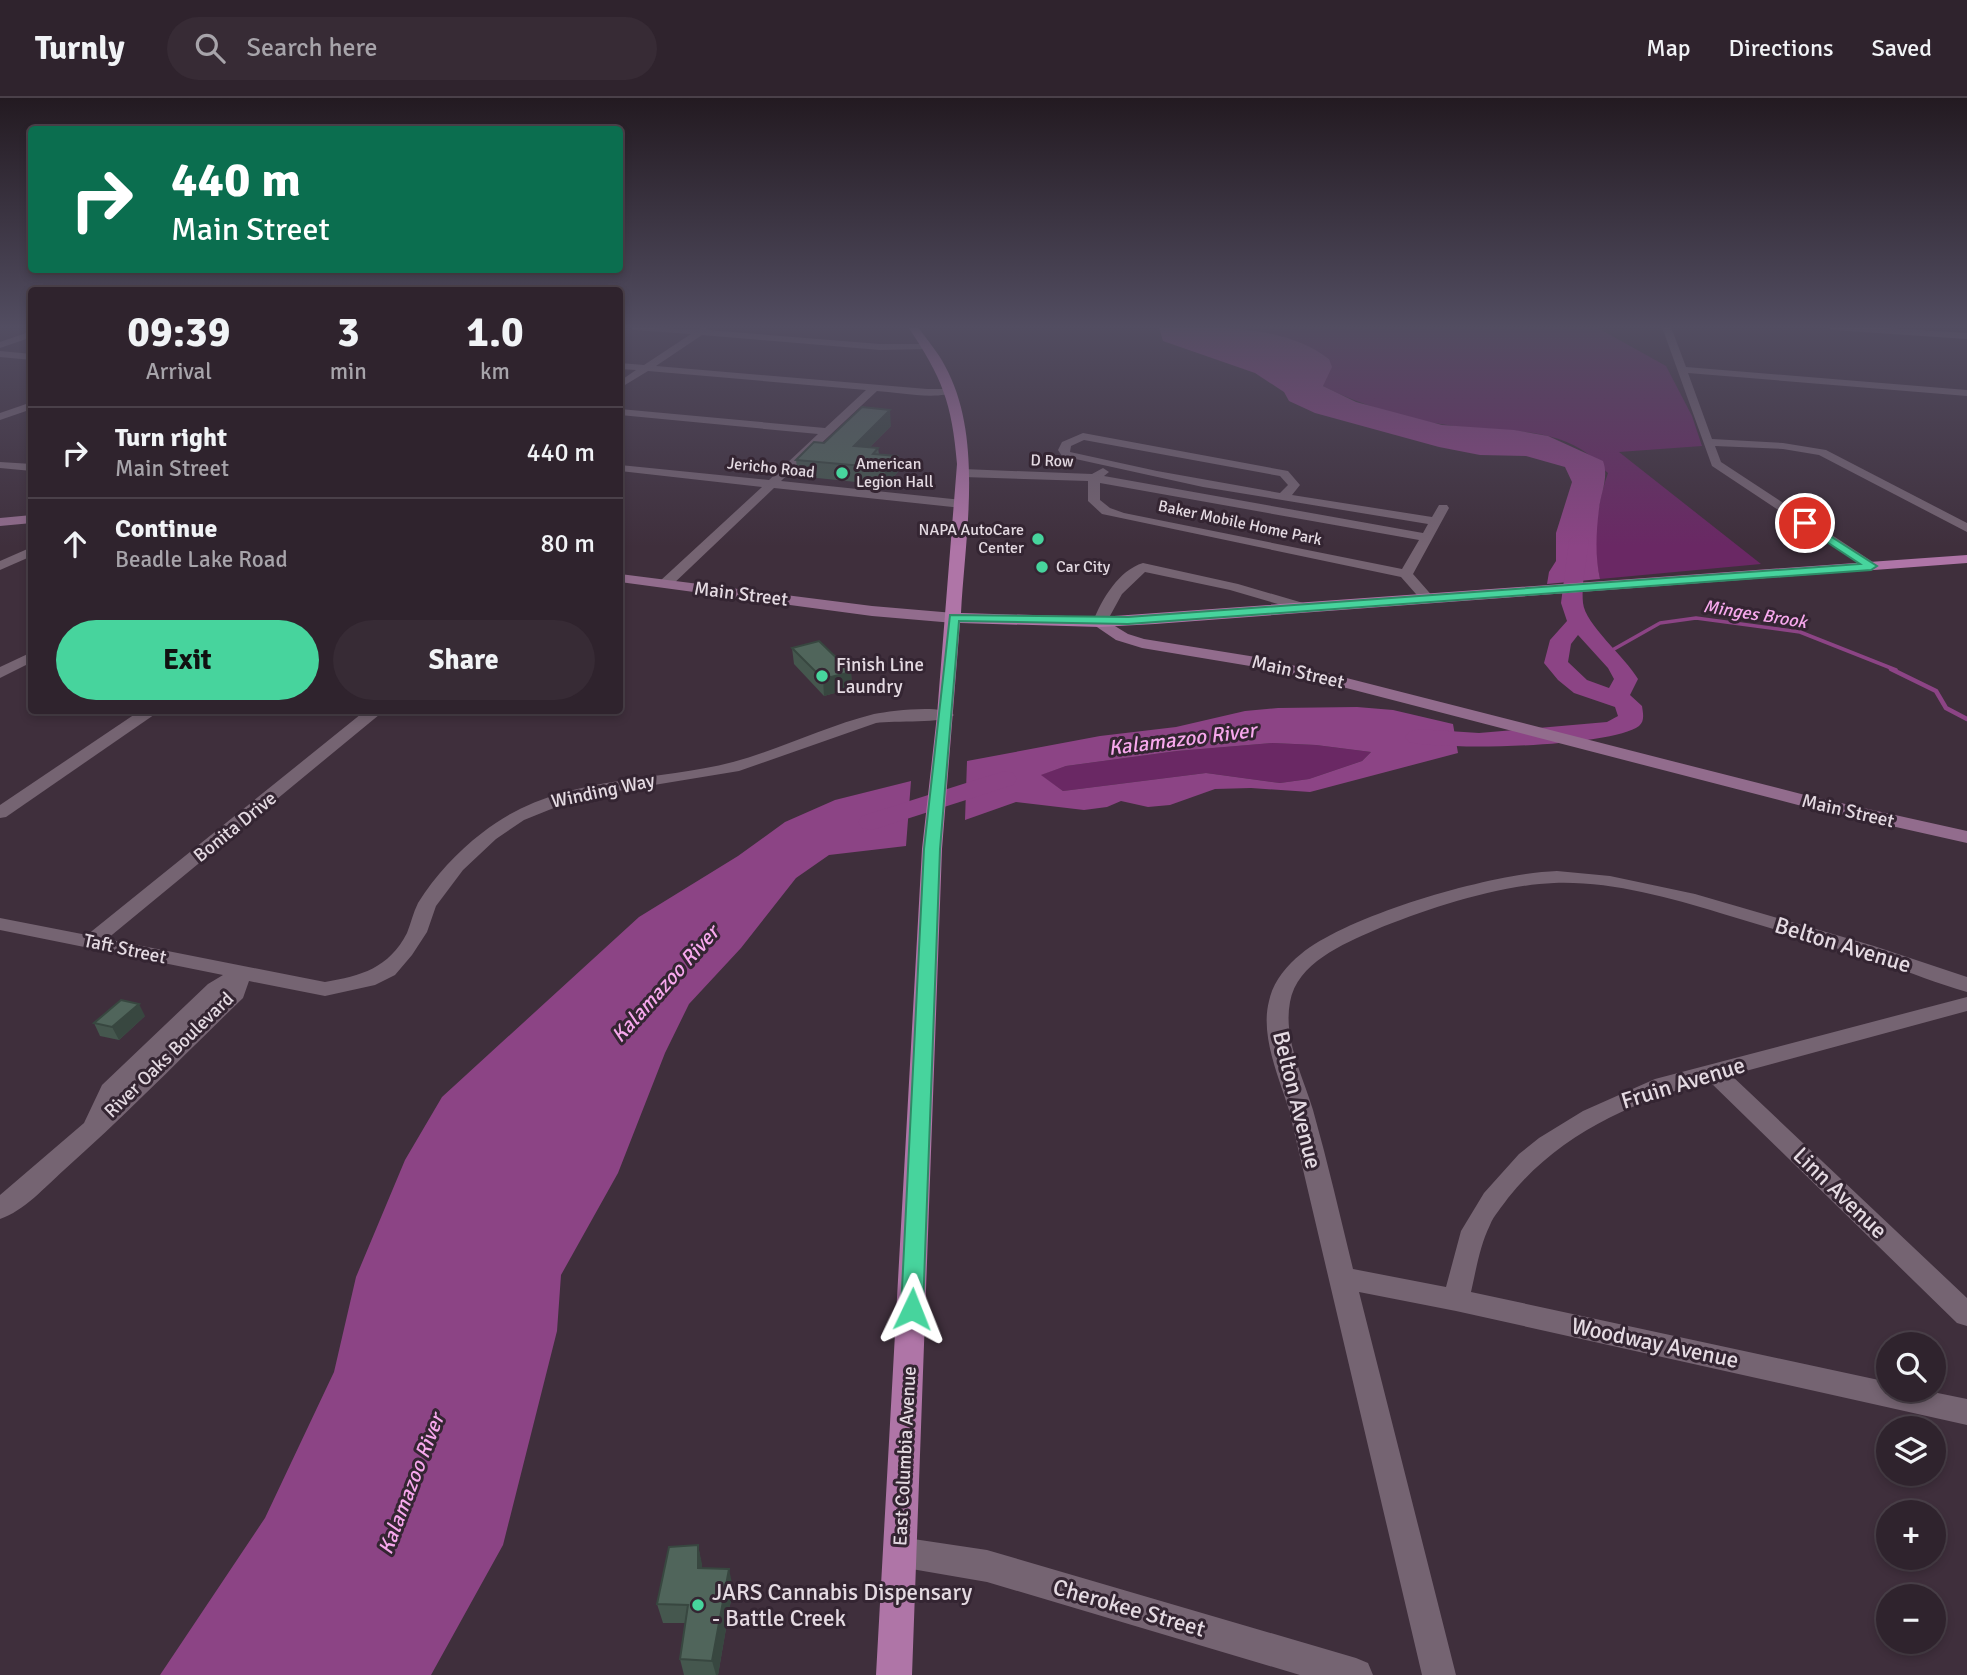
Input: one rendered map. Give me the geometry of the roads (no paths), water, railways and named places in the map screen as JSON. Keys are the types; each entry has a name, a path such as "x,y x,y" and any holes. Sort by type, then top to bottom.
{"main road":[{"name":"East Columbia Avenue","path":"894,1675 932,849 946,715 962,504 960,429 953,401"},
{"path":"1100,622 1967,559"},
{"name":"Main Street","path":"954,618 1100,622"}],"street":[{"path":"665,584 861,401"},
{"path":"1693,401 1716,464 1871,566"},
{"path":"0,404 28,406"},
{"path":"0,417 28,407"},
{"path":"623,412 827,432"},
{"name":"Baker Mobile Home Park","path":"1284,496 1294,485 1284,473 1083,436 1066,444 1064,450 1066,454 1112,466 1284,496 1435,521"},
{"path":"1707,442 1783,446 1822,452 1967,528"},
{"path":"0,465 28,468"},
{"path":"1094,478 1112,466"},
{"name":"Jericho Road","path":"623,468 962,504"},
{"path":"623,480 636,470"},
{"name":"D Row","path":"963,472 1094,478"},
{"name":"Baker Mobile Home Park","path":"1406,574 1191,531 1106,511 1094,501 1094,478 1425,537"},
{"path":"1428,598 1406,574 1443,508"},
{"path":"0,522 28,519"},
{"path":"0,566 28,553"},
{"path":"1100,622 1103,610 1133,572 1143,567 1273,597 1305,608"},
{"name":"Main Street","path":"623,578 872,611 954,618"},
{"name":"Main Street","path":"1100,622 1122,637 1142,643 1256,662 1875,818 1967,837"},
{"path":"0,673 28,658"},
{"path":"0,813 147,714"},
{"name":"Bonita Drive","path":"91,942 372,714"},
{"name":"Winding Way","path":"244,975 325,989 367,983 385,975 399,962 417,934 428,902 460,862 491,835 532,808 578,792 634,780 680,776 735,766 874,719 894,715 946,715"},
{"name":"Belton Avenue","path":"1439,1675 1277,1021 1278,1003 1295,968 1315,952 1345,935 1451,895 1556,877 1656,888 1798,930 1967,985"},
{"name":"Taft Street","path":"0,924 244,975"},
{"name":"River Oaks Boulevard","path":"0,1209 28,1188 236,993 244,975"},
{"name":"Fruin Avenue","path":"1456,1300 1478,1222 1503,1186 1525,1162 1577,1123 1614,1104 1663,1085 1967,1004"},
{"name":"Linn Avenue","path":"1714,1072 1967,1315"},
{"name":"Woodway Avenue","path":"1341,1278 1456,1300 1967,1412"},
{"name":"Cherokee Street","path":"900,1552 987,1566 1356,1675"}],"water":[{"path":"1289,401 1353,401 1442,425 1514,430 1548,436 1603,461 1605,479 1597,536 1600,579 1547,584 1549,572 1556,561 1556,533 1572,482 1565,467 1526,456 1480,455 1439,447 1315,413"},
{"path":"1357,707 1393,710 1453,724 1458,753 1310,792 1251,788 1215,789 1170,805 1148,807 1121,801 1107,807 1084,810 1016,802 965,820 967,761 1100,736 1176,727 1245,711","holes":["1273,743 1371,752 1362,761 1309,779 1280,783 1206,773 1063,791 1041,775 1066,766 1177,751"]},
{"path":"911,781 906,846 829,855 796,878 741,948 689,1004 665,1053 618,1173 561,1275 557,1331 503,1545 431,1675 160,1675 265,1518 334,1372 356,1277 405,1160 442,1097 639,917 738,856 785,822 835,800"}],"waterway":[{"name":"Kalamazoo River","path":"1579,541 1572,603 1579,623"},
{"name":"Minges Brook","path":"1607,653 1660,623 1696,618 1800,632 1896,670"},
{"name":"Kalamazoo River","path":"1418,737 1479,741 1612,729 1631,720 1630,706 1614,697 1583,688 1556,663 1562,640 1579,623"},
{"name":"Kalamazoo River","path":"1579,623 1618,665 1626,679 1617,696"},
{"name":"Minges Brook","path":"1891,669 1936,691 1946,708 1967,719"},
{"name":"Kalamazoo River","path":"872,822 1004,779"}],"place":[{"name":"American Legion Hall","path":"842,473"},
{"name":"NAPA AutoCare Center","path":"1038,539"},
{"name":"Car City","path":"1042,567"},
{"name":"Finish Line Laundry","path":"822,676"},
{"name":"JARS Cannabis Dispensary - Battle Creek","path":"698,1605"}]}
